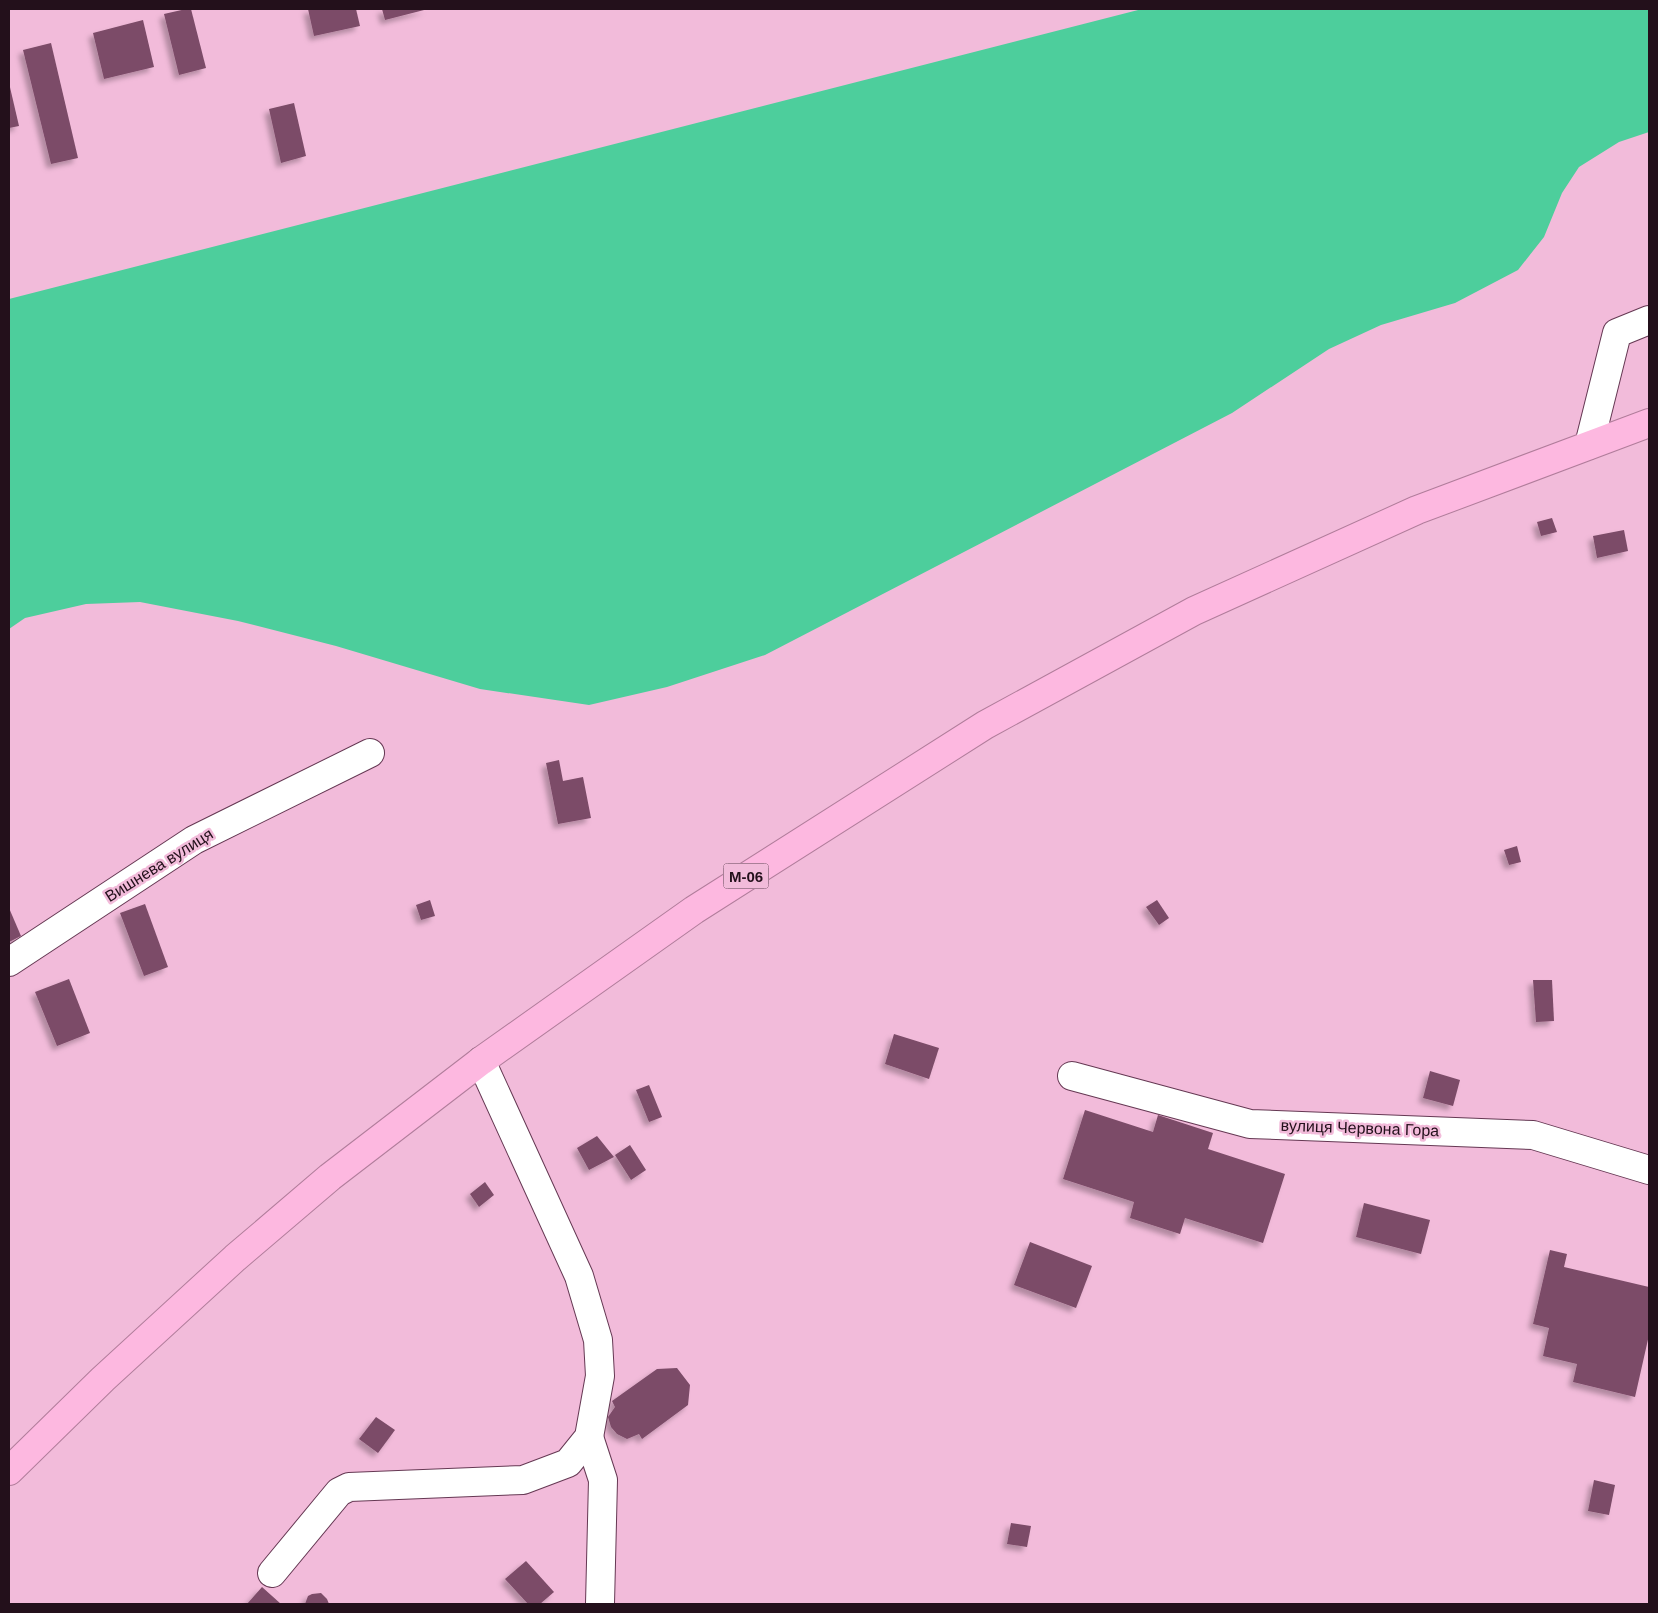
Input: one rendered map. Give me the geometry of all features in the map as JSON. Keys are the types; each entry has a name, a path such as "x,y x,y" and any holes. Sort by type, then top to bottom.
{"highway":[{"name":"М-06","path":"9,1471 103,1379 235,1258 330,1177 481,1061 694,910 985,725 1194,611 1417,510 1649,423"}],"street":[{"path":"1589,445 1617,333 1649,320"},
{"name":"Вишнева вулиця","path":"9,962 194,840 370,753"},
{"path":"481,1061 579,1276 598,1340 600,1376 589,1437 603,1480 600,1604"},
{"name":"вулиця Червона Гора","path":"1072,1076 1250,1124 1533,1135 1649,1170"},
{"path":"272,1573 340,1492 349,1487 524,1480 568,1463 589,1437"}],"green space":[{"path":"1142,9 1649,9 1649,132 1619,142 1579,167 1562,193 1544,237 1518,270 1455,303 1381,325 1329,349 1232,413 765,655 667,687 589,705 480,689 336,646 238,621 140,602 86,604 25,618 9,629 9,299"}],"building":[{"path":"191,9 206,68 179,75 164,14"},
{"path":"308,9 356,9 360,26 314,36"},
{"path":"382,9 428,9 385,20"},
{"path":"143,20 154,67 104,79 93,33"},
{"path":"51,43 78,158 51,164 23,50"},
{"path":"9,83 19,126 9,128"},
{"path":"294,103 306,156 281,163 269,109"},
{"path":"1552,518 1557,532 1541,536 1537,522"},
{"path":"1624,530 1628,551 1597,558 1593,536"},
{"path":"559,760 563,781 583,777 591,818 558,824 546,763"},
{"path":"1517,846 1521,862 1509,865 1504,850"},
{"path":"430,900 435,916 421,920 416,905"},
{"path":"1157,900 1169,918 1159,925 1146,907"},
{"path":"145,904 168,967 144,976 120,913"},
{"path":"9,908 21,936 9,942"},
{"path":"69,979 90,1033 57,1046 35,992"},
{"path":"1533,980 1552,980 1554,1021 1536,1022"},
{"path":"894,1034 939,1048 929,1079 885,1064"},
{"path":"1430,1071 1460,1080 1453,1106 1423,1098"},
{"path":"649,1085 662,1117 649,1122 636,1090"},
{"path":"1085,1110 1153,1132 1158,1115 1213,1133 1208,1149 1285,1174 1263,1243 1185,1218 1180,1234 1130,1218 1134,1202 1063,1179"},
{"path":"597,1136 614,1157 589,1170 577,1148"},
{"path":"630,1145 646,1170 631,1180 615,1155"},
{"path":"485,1182 494,1195 479,1207 470,1194"},
{"path":"1364,1203 1430,1220 1421,1254 1356,1237"},
{"path":"1030,1242 1092,1266 1076,1308 1014,1285"},
{"path":"1550,1250 1567,1254 1564,1267 1649,1287 1649,1335 1635,1397 1573,1382 1577,1364 1543,1356 1549,1328 1533,1324"},
{"path":"677,1368 690,1385 688,1405 642,1439 639,1434 627,1439 617,1434 611,1427 608,1417 615,1407 612,1401 657,1369"},
{"path":"376,1417 395,1430 378,1453 359,1439"},
{"path":"1594,1480 1615,1485 1609,1515 1588,1511"},
{"path":"1011,1523 1031,1526 1027,1547 1007,1544"},
{"path":"526,1561 554,1592 540,1604 528,1604 505,1579"},
{"path":"262,1587 281,1604 247,1604"},
{"path":"321,1593 329,1604 305,1604 308,1596"}]}
